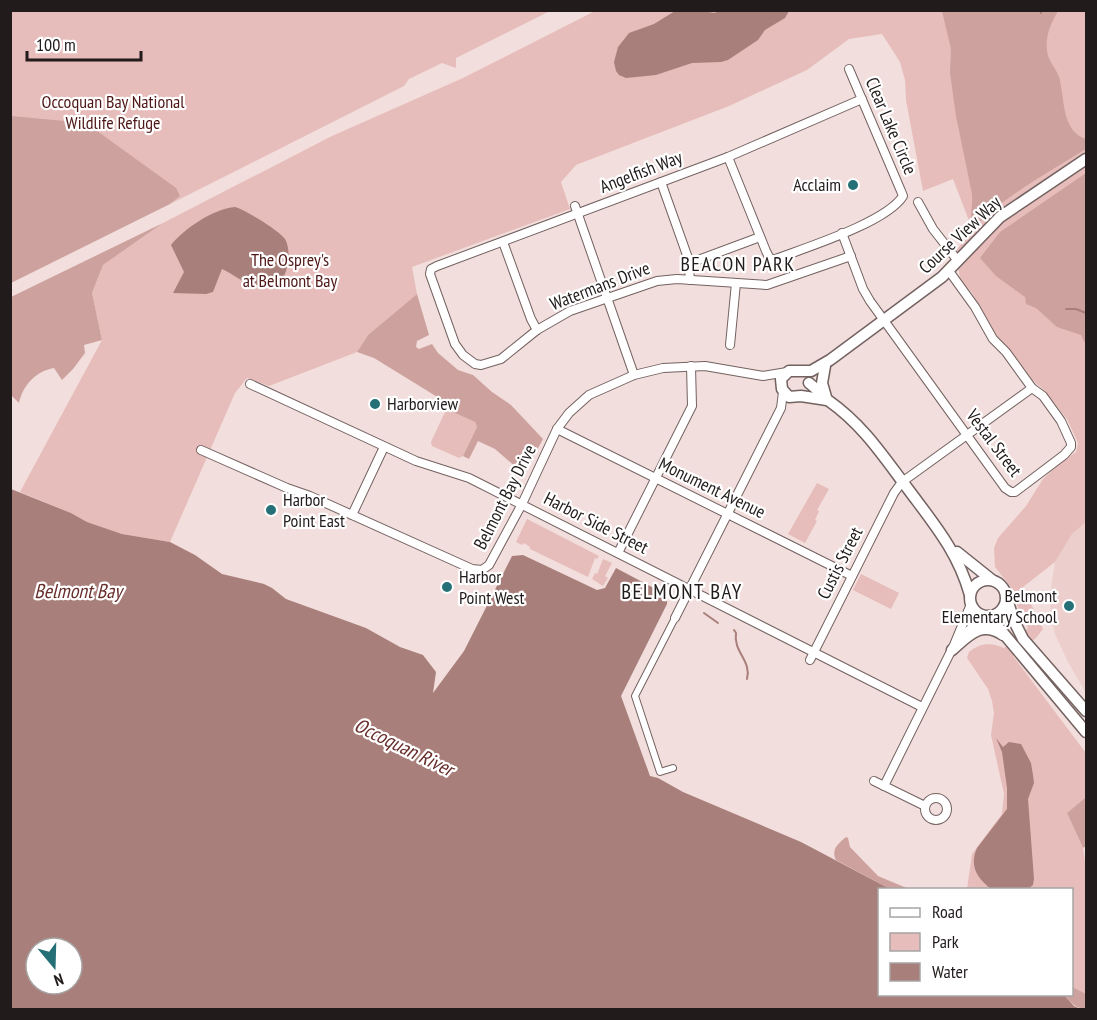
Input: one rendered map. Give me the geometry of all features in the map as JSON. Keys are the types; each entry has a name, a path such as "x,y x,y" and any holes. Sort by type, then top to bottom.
{"street":[{"name":"Clear Lake Circle","path":"728,157 760,237 769,257 773,260 875,218 899,202 903,196 849,69"},
{"name":"Angelfish Way","path":"430,271 437,266 502,242 576,210 728,157 862,99"},
{"name":"Course View Way","path":"808,382 828,363 949,271 999,217 1086,159"},
{"path":"661,182 690,263 690,280"},
{"path":"918,202 933,229 958,261"},
{"path":"576,210 634,375"},
{"path":"842,233 862,289 884,321"},
{"path":"690,263 760,237"},
{"path":"502,242 537,330"},
{"name":"Watermans Drive","path":"430,271 455,344 463,355 475,364 486,364 501,359 537,330 575,309 663,279 772,284 851,256"},
{"name":"Vestal Street","path":"884,321 1005,488 1011,492 1020,489 1065,455 1071,447 1070,438 1061,422 1043,396 1032,388 990,334 975,306 949,271"},
{"path":"730,345 736,284"},
{"path":"827,400 822,383 828,363"},
{"name":"Course View Way","path":"800,371 813,370 828,363"},
{"path":"618,553 692,406 691,366"},
{"name":"Belmont Bay Drive","path":"201,450 479,571 489,565 522,504 557,429 569,413 589,395 634,375 663,368 718,367 763,376 792,370 800,371 827,400 842,409 859,425 902,482 948,544 962,570 970,599"},
{"path":"673,768 660,772 635,696 782,408 781,379 787,372"},
{"name":"Belmont Bay Drive","path":"763,376 782,389 789,397 827,400"},
{"path":"782,408 807,390 808,382"},
{"name":"Harbor Side Street","path":"250,384 416,461 469,478 689,589 812,656 922,707"},
{"path":"902,482 1032,388"},
{"name":"Monument Avenue","path":"557,429 852,576"},
{"path":"352,515 384,447"},
{"name":"Custis Street","path":"812,656 894,493 902,482"},
{"name":"Belmont Bay Drive","path":"948,544 1002,587 1016,626 1027,644 1086,711"},
{"path":"884,786 953,647 978,583 992,580"},
{"path":"953,647 987,616 1002,609 1006,596"},
{"path":"970,599 978,613 987,616 1008,639 1086,732"},
{"path":"953,647 968,634 980,630 994,629 1008,639"},
{"path":"874,781 926,806"}],"shaded area":[{"path":"942,11 1058,11 1048,35 1048,55 1059,77 1068,121 1078,135 1086,139 1086,149 1006,200 979,223 973,232 972,194 956,116 950,73 951,49"},
{"path":"11,116 86,123 176,188 180,196 170,204 11,283"},
{"path":"1086,173 1086,345 1081,335 1057,327 1036,308 1026,304 1025,297 996,276 980,258 1000,232"},
{"path":"163,223 103,265 92,293 102,340 84,345 85,353 62,380 54,368 36,376 27,385 19,403 11,395 11,297"},
{"path":"417,294 429,335 417,341 416,347 419,349 432,344 438,353 458,370 473,375 511,405 543,439 524,474 495,449 478,441 469,459 463,456 477,427 475,422 448,410 445,412 439,398 374,358 357,352 368,335"},
{"name":"Belmont Elementary School","path":"1086,522 1086,693 1055,634 1050,596 1055,562 1072,534"},
{"path":"1086,797 1086,846 1083,848 1067,813"},
{"path":"846,837 848,838 850,847 878,876 907,888 888,888 836,860 835,850"},
{"path":"1073,988 1086,994 1086,1009 1071,1003 1065,996 1073,996"}],"green space":[{"name":"Occoquan Bay National Wildlife Refuge","path":"11,11 550,11 456,58 456,68 442,63 409,79 404,86 170,204 180,196 11,275"},
{"name":"The Osprey's at Belmont Bay","path":"595,11 1086,11 1086,522 1072,534 1055,562 1023,587 1043,629 1036,638 1013,656 1086,753 1086,797 1067,813 1083,848 1086,868 1086,1004 1073,993 1073,888 967,888 972,854 1002,814 1004,794 991,735 994,713 992,701 988,689 967,658 969,652 981,645 990,644 1004,648 1028,628 1023,621 1010,586 995,567 994,548 998,538 1026,506 1043,479 1076,452 1078,443 1067,419 993,331 972,293 960,279 956,250 973,231 953,179 923,191 906,100 905,80 900,62 882,34 849,39 807,70 729,106 576,165 561,182 570,209 412,267 417,294 368,335 357,352 269,386 247,378 235,393 170,542 122,534 87,522 20,492 102,340 92,293 103,265 163,223 332,136 463,78"},
{"path":"448,410 475,422 477,427 463,456 459,458 432,446 431,442"},
{"path":"817,483 829,489 817,510 819,511 815,520 817,521 805,543 788,534"},
{"path":"527,519 599,556 595,558 588,577 530,549 524,543 522,545 516,542"},
{"path":"603,559 612,563 603,586 592,579 595,573 597,574"},
{"path":"861,574 899,593 891,609 853,590"}],"water":[{"path":"723,10 789,11 785,18 765,30 758,40 728,60 692,63 656,75 626,78 616,71 614,62 618,47 629,33 654,24 675,11 714,13"},
{"path":"235,207 262,221 285,239 288,259 282,279 273,284 258,286 222,269 213,292 206,294 173,293 184,272 171,245 200,220 218,211"},
{"path":"11,489 71,513 87,522 122,534 170,542 195,555 222,574 264,584 286,599 366,628 400,647 423,655 436,672 433,693 464,651 512,556 523,555 597,590 605,588 616,568 667,595 667,604 621,696 650,776 801,842 888,888 878,888 878,996 1065,996 1074,1006 1081,1009 11,1009"},
{"path":"996,738 1003,747 1009,742 1021,744 1031,763 1034,783 1028,799 1034,879 1033,885 1029,888 990,888 978,876 974,866 977,848 1007,809 1007,788 1002,752"}],"waterway":[{"path":"1066,309 1076,309 1086,313"},
{"path":"704,613 718,623"},
{"path":"734,630 737,646 747,667 747,679"}],"place":[{"name":"Acclaim","path":"853,185"},
{"name":"Harborview","path":"375,404"},
{"name":"Harbor Point East","path":"271,510"},
{"name":"Harbor Point West","path":"447,587"},
{"name":"Belmont Elementary School","path":"1069,606"}],"district":[{"name":"BEACON PARK","path":"738,264"},
{"name":"BELMONT BAY","path":"682,592"}],"water label":[{"name":"Belmont Bay","path":"78,591"},
{"name":"Occoquan River","path":"404,747"}]}
